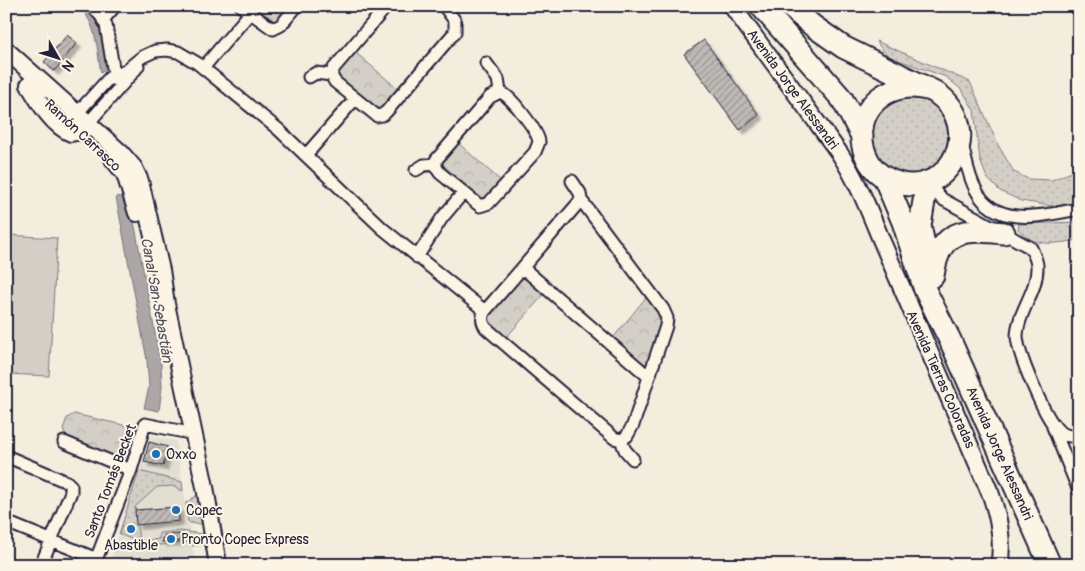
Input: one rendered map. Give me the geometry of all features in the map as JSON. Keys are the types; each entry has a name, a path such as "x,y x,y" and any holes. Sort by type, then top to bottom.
{"highway":[{"path":"789,6 813,26 843,46 927,88 941,96 952,108 959,124 960,140 956,156 941,174 927,182 911,185 902,184 881,175"},
{"name":"Avenida Jorge Alessandri","path":"762,8 842,99 862,136"},
{"name":"Avenida Jorge Alessandri","path":"927,88 919,86 902,87 886,93 873,104 868,111 862,128 866,156 881,175 903,222 925,290 950,340 1050,565"},
{"name":"Avenida Jorge Alessandri","path":"927,182 920,226 921,236 945,314 950,340"},
{"path":"933,276 939,251 949,239 957,234 968,230 1004,233"}],"main road":[{"name":"Avenida Jorge Alessandri","path":"732,6 852,172"},
{"name":"Ramón Carrasco","path":"6,50 79,122 128,160 137,174 159,261 218,565"},
{"path":"6,64 30,85 42,106 58,124 71,133 79,122"},
{"name":"Avenida Tierras Coloradas","path":"852,172 991,495 997,513 1001,536 999,565"},
{"path":"864,197 867,186 881,175"}],"street":[{"path":"92,6 104,20 107,31 114,74 114,94"},
{"path":"104,20 116,6"},
{"path":"203,68 246,10 268,27 276,28 281,25 297,6"},
{"path":"331,75 334,68 387,6"},
{"path":"331,75 335,82 374,115 380,116 386,112 455,32 455,21 444,6"},
{"path":"79,122 114,94 142,57 155,51 173,50 190,58 278,129 366,214 485,311"},
{"path":"486,64 498,79 500,92 508,97 536,132 539,139 535,152 487,205 478,205 440,173 436,164 439,155 490,97 500,92"},
{"path":"79,122 106,80 114,74 133,68"},
{"path":"309,78 316,73 331,75"},
{"path":"114,74 122,77 124,83"},
{"path":"306,155 355,99"},
{"path":"960,140 974,186 982,199 995,209 1026,217 1079,209"},
{"path":"416,170 424,165 436,164"},
{"path":"572,180 580,193 581,200 665,313 666,326 631,431 626,438 621,440 614,438 486,328 482,319 485,311 581,200"},
{"path":"927,182 942,199 1031,248 1037,264 1036,276 1033,290 1018,326 1018,345 1022,359 1079,491"},
{"path":"417,257 442,218 463,193"},
{"path":"522,268 649,377"},
{"path":"1051,423 1063,434 1076,436"},
{"name":"Santo Tomás Becket","path":"96,562 131,470 145,424 194,434"},
{"path":"1063,455 1065,448 1076,436"},
{"path":"621,440 625,450 633,459"},
{"path":"64,442 131,470"},
{"path":"6,456 67,482 71,486 71,492 41,565"},
{"path":"6,522 51,540 96,562"}],"shaded area":[{"path":"79,6 89,6 103,29 109,64 101,73 93,29"},
{"path":"129,195 161,364 162,387 159,411 144,408 149,387 147,360 116,197"},
{"path":"151,436 176,441 195,565 109,565"}],"green space":[{"path":"250,6 271,6 282,16 273,26"},
{"path":"876,41 970,82 998,145 1014,172 1028,179 1052,180 1079,169 1079,204 1052,206 1021,201 1000,191 987,178 980,160 974,110 962,90 946,77 890,57"},
{"path":"355,52 398,89 378,111 336,74"},
{"path":"909,96 924,99 941,113 945,120 948,135 945,150 931,167 924,171 909,174 894,171 877,157 873,150 870,135 873,120 887,103 894,99"},
{"path":"457,142 502,182 488,198 480,198 443,165 442,159"},
{"path":"1079,222 1079,240 1062,242 1046,243 1031,240 1018,229 1019,224"},
{"path":"6,235 57,238 49,376 6,374"},
{"path":"522,277 528,278 545,293 505,339 484,320"},
{"path":"648,295 664,316 646,368 613,338"},
{"path":"74,414 137,428 126,463 66,437 63,429 67,418"},
{"path":"139,471 182,482 183,491 173,486 157,487 135,507 139,541 159,539 159,533 180,531 203,534 206,536 209,544 192,546 191,542 160,545 143,544 119,534"},
{"path":"196,496 202,524 190,523 188,521 186,503"}],"building":[{"path":"67,35 77,43 54,71 44,62"},
{"path":"704,40 759,115 740,130 684,54"},
{"name":"Oxxo","path":"149,442 168,447 163,466 144,462"},
{"path":"178,507 179,521 136,525 135,510"},
{"name":"Pronto Copec Express","path":"180,534 180,541 162,542 162,538 165,538 164,535"}],"place":[{"name":"Oxxo","path":"156,454"},
{"name":"Copec","path":"176,510"},
{"name":"Abastible","path":"131,529"},
{"name":"Pronto Copec Express","path":"171,539"}],"water label":[{"name":"Canal San Sebastián","path":"157,300"}]}
